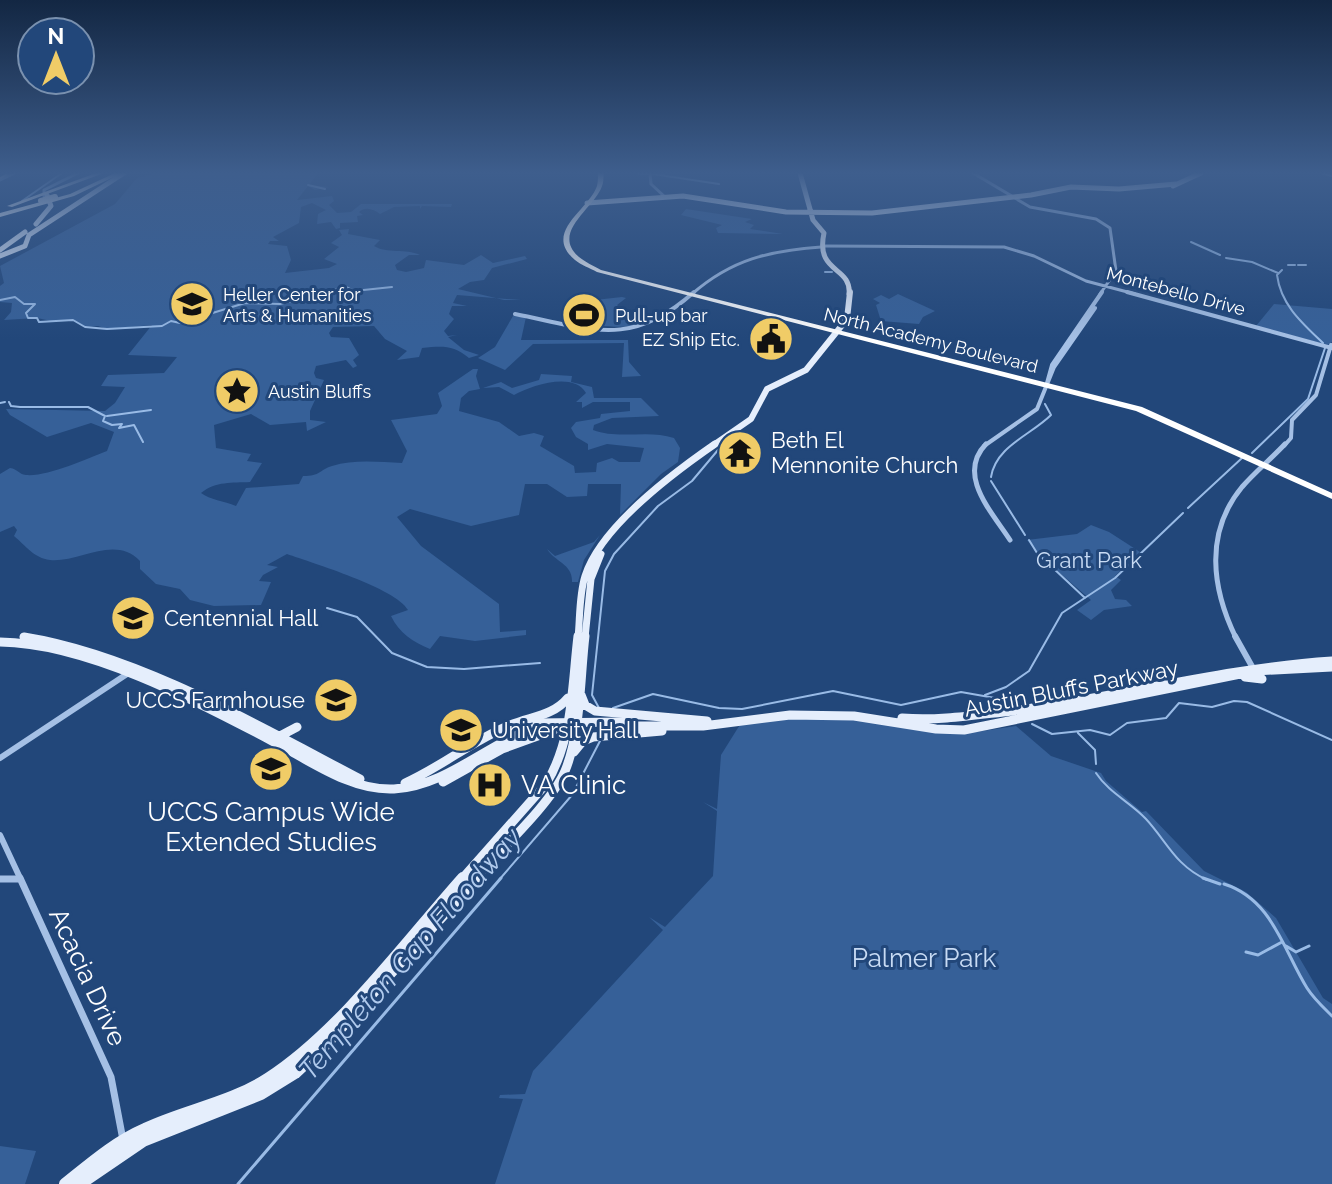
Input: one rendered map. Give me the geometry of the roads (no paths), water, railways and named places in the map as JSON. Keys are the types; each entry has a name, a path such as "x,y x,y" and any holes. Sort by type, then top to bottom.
{"highway":[{"path":"569,228 570,242"},
{"path":"570,242 572,228"},
{"name":"North Academy Boulevard","path":"567,231 566,242 571,253 591,268 1148,410 1332,494"},
{"name":"North Academy Boulevard","path":"570,242 581,258 599,269 840,333"}],"main road":[{"path":"0,254 32,228"},
{"path":"0,254 15,252 27,245 29,235 38,228"},
{"path":"539,726 575,692 585,576 596,552 665,477 755,421 771,391 810,371 840,333 848,316 850,287 845,278 827,264 822,246 824,235 820,228"},
{"path":"822,246 828,236 823,228"},
{"path":"593,571 603,551 665,483 711,446"},
{"path":"80,1184 130,1148 162,1132 246,1102 309,1061 541,805 564,774 595,558 610,536 638,512"},
{"path":"0,640 46,639 85,649 279,740 356,783 378,789 433,786 557,716 594,736"},
{"path":"0,640 64,649 279,740 293,743 365,780 402,786 507,726 571,724 592,712 608,713 622,721"},
{"name":"Austin Bluffs Parkway","path":"539,726 622,721 705,723 790,715 854,716 946,730 973,729 1232,676 1274,663 1332,661"},
{"name":"Austin Bluffs Parkway","path":"705,723 781,710 854,711 936,720 1035,710 1255,669 1332,667"},
{"path":"575,692 592,712"},
{"path":"1016,720 1018,716 1035,710"},
{"path":"65,1184 123,1141 156,1123 253,1087 308,1049 536,795 566,756 583,741 594,736 705,723"},
{"path":"539,726 557,738 566,756"},
{"path":"279,740 297,727 292,734 293,743"}],"street":[{"path":"1010,540 978,491 974,468 982,448 1037,409 1046,384 1107,287 1117,267 1108,240 1110,228"},
{"name":"Montebello Drive","path":"516,314 630,330 676,311 709,280 736,263 822,246 1000,247 1033,255 1080,279 1331,346"},
{"path":"1255,669 1222,608 1216,581 1215,549 1222,521 1234,496 1291,438 1292,420 1316,395 1331,346"},
{"path":"0,758 127,674"},
{"name":"Acacia Drive","path":"0,835 111,1077 123,1141"},
{"path":"0,879 19,879"}],"waterway":[{"path":"1191,242 1220,255"},
{"path":"1226,258 1252,262 1278,273"},
{"name":"Templeton Gap Floodway","path":"1288,265 1295,265"},
{"name":"Templeton Gap Floodway","path":"1298,265 1306,265"},
{"name":"Templeton Gap Floodway","path":"1282,270 1277,275 1288,304 1300,321 1323,343"},
{"path":"825,272 832,272"},
{"path":"0,300 15,297 24,304 35,304 26,313 28,318 37,318 39,322 73,320 85,327 107,329 162,326 171,321 180,323 245,303 280,304 346,287 354,291 392,287"},
{"name":"Templeton Gap Floodway","path":"1252,453 1308,399 1325,348"},
{"path":"0,403 5,402"},
{"path":"9,402 11,406 20,407 88,407 105,416 103,421 112,425 122,424 119,428 134,425 143,442"},
{"path":"991,477 994,466 1007,449 1051,415 1045,404"},
{"path":"107,416 151,410"},
{"name":"Templeton Gap Floodway","path":"599,708 592,695 605,571 614,554 658,506 692,481 718,450"},
{"name":"Templeton Gap Floodway","path":"1188,508 1242,458"},
{"path":"991,481 1025,535"},
{"name":"Templeton Gap Floodway","path":"1085,598 1115,578 1183,513"},
{"path":"1029,540 1037,553 1085,598"},
{"name":"Templeton Gap Floodway","path":"985,695 1006,687 1029,671 1062,613 1085,598"},
{"path":"327,608 357,617 392,653 427,667 464,669 540,663"},
{"name":"Templeton Gap Floodway","path":"613,708 653,694 719,708 742,709 833,691 901,705 961,692 995,698 1015,708"},
{"name":"Templeton Gap Floodway","path":"1032,724 1052,734 1090,730 1110,735 1127,723 1166,718 1179,703 1212,707 1234,701 1247,702 1332,740"},
{"name":"Templeton Gap Floodway","path":"1078,733 1095,750 1096,764"},
{"name":"Templeton Gap Floodway","path":"499,880 572,795 600,741"},
{"name":"Templeton Gap Floodway","path":"1096,773 1146,819 1187,868 1204,878"},
{"name":"Templeton Gap Floodway","path":"238,1184 501,878"},
{"name":"Templeton Gap Floodway","path":"1204,878 1220,884"},
{"path":"1224,884 1240,891 1265,913 1307,988 1332,1016"},
{"path":"1246,952 1258,955 1282,942"},
{"path":"1286,946 1296,952 1309,946"}],"place":[{"name":"Heller Center for Arts & Humanities","path":"192,304"},
{"name":"Pull-up bar","path":"584,315"},
{"name":"EZ Ship Etc.","path":"771,339"},
{"name":"Austin Bluffs","path":"237,391"},
{"name":"Beth El Mennonite Church","path":"740,453"},
{"name":"Centennial Hall","path":"133,618"},
{"name":"UCCS Farmhouse","path":"336,700"},
{"name":"University Hall","path":"461,730"},
{"name":"UCCS Campus Wide Extended Studies","path":"271,769"},
{"name":"VA Clinic","path":"490,785"}],"park label":[{"name":"Grant Park","path":"1089,560"},
{"name":"Palmer Park","path":"924,958"}]}
